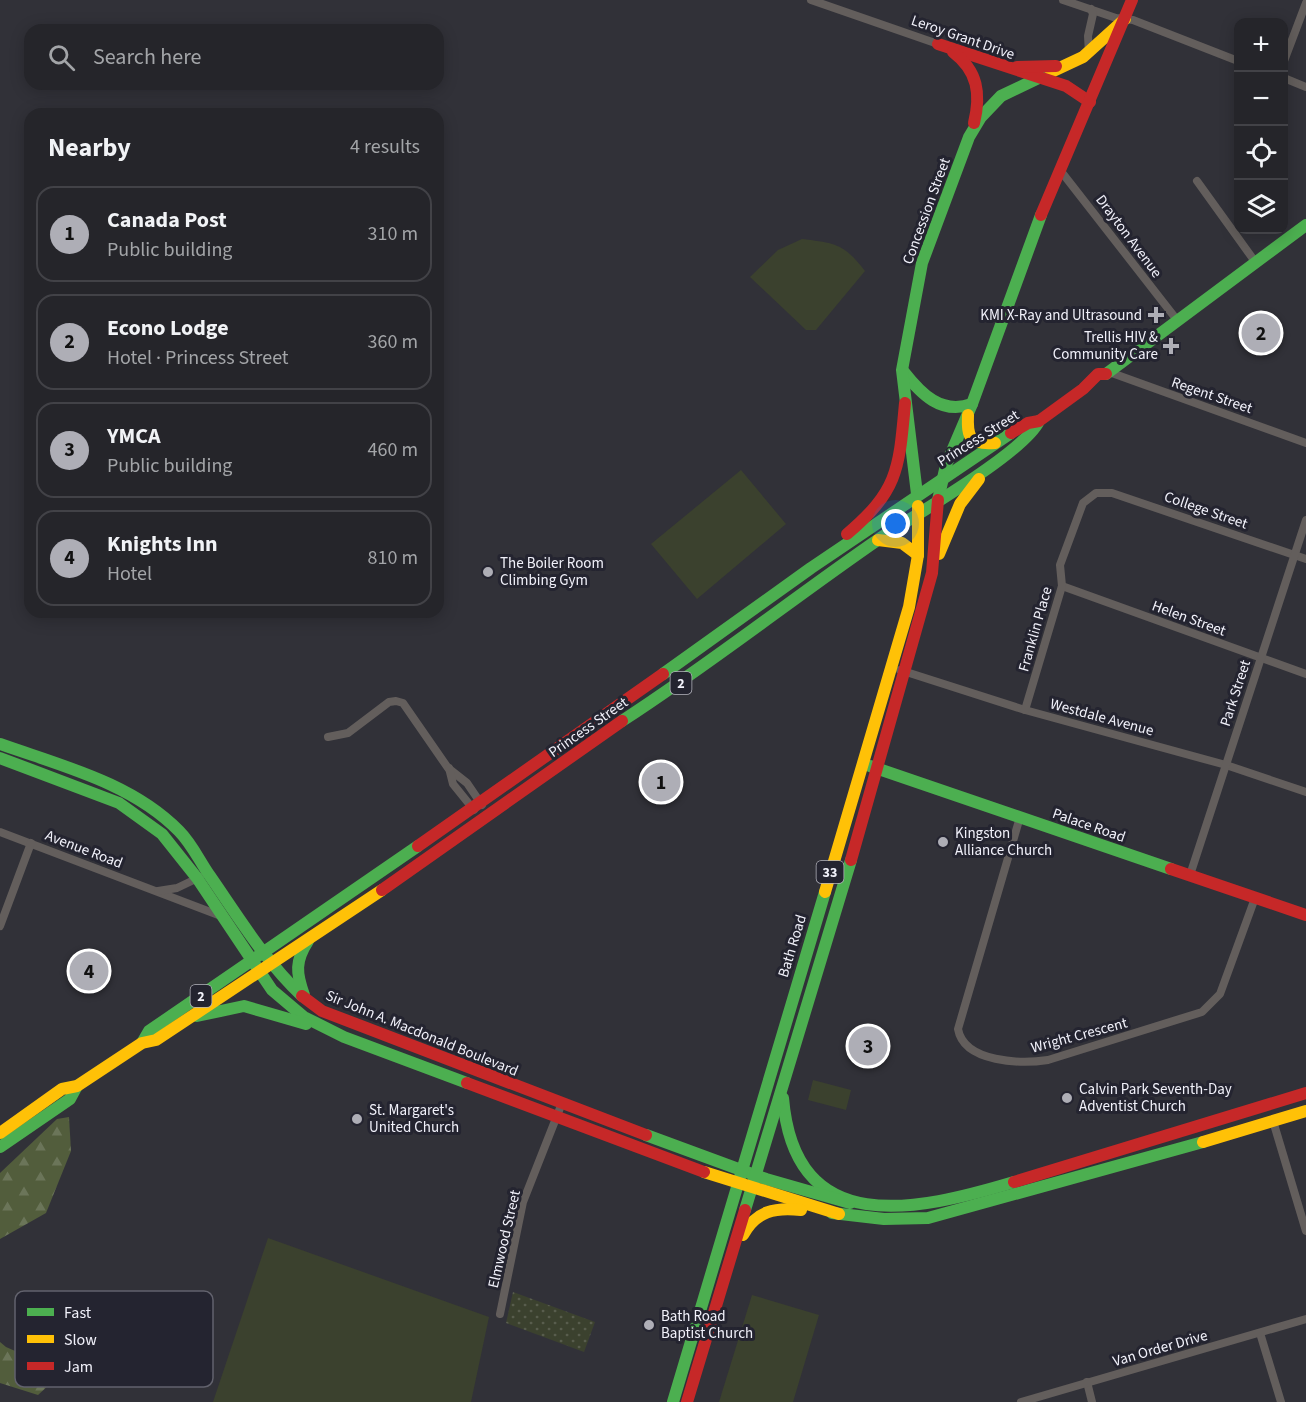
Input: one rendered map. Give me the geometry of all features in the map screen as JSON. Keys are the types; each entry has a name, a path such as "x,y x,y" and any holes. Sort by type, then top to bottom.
{"main road":[{"name":"Concession Street","path":"938,500 943,478 1060,170 1132,0"},
{"name":"Concession Street","path":"917,494 902,370 911,303 922,263 969,137 992,104 1010,90 1072,63 1089,53 1125,19"},
{"name":"Leroy Grant Drive","path":"938,44 1037,78 1078,101 1090,102"},
{"path":"938,44 960,58 977,81 979,94 969,137"},
{"path":"999,65 1027,69 1072,63"},
{"name":"Princess Street","path":"3,1138 70,1099 77,1086 142,1043 156,1040 254,966 477,806 917,494 1028,423 1039,421 1083,389 1092,388 1177,320 1306,225"},
{"path":"902,370 916,389 929,401 955,410 970,410 967,433 972,440 983,444 997,442"},
{"path":"811,568 875,509 888,490 901,449 905,403"},
{"name":"Princess Street","path":"267,957 314,933 687,679 878,540 999,460 1034,432 1039,421"},
{"path":"932,573 948,529 966,493 999,460"},
{"name":"Bath Road","path":"673,1402 744,1170 909,607 918,555 917,494"},
{"name":"Bath Road","path":"687,1402 877,768 932,573 938,500"},
{"path":"878,540 902,543 918,555"},
{"name":"Sir John A. Macdonald Boulevard","path":"0,744 128,794 153,809 179,831 254,966 272,990 289,1007 344,1037 739,1185 839,1214"},
{"name":"Sir John A. Macdonald Boulevard","path":"0,758 119,803 162,834 202,875 267,957 308,1002 347,1022 562,1103 744,1170 850,1203 926,1204 974,1194 1301,1094"},
{"name":"Palace Road","path":"862,763 1306,915"},
{"path":"308,1002 296,974 297,957 314,933"},
{"name":"Princess Street","path":"142,1043 149,1031 254,966"},
{"path":"186,1018 244,1006 344,1037"},
{"path":"782,1087 784,1119 791,1149 803,1168 819,1183 850,1203"},
{"path":"1273,1121 1279,1107 1301,1094"},
{"path":"1244,1111 1261,1114 1273,1121"},
{"path":"728,1267 747,1225 760,1212 772,1208 884,1220 928,1218 1139,1161 1306,1111"}],"street":[{"name":"Leroy Grant Drive","path":"811,0 938,44"},
{"path":"1063,0 1125,19 1234,59"},
{"path":"1288,50 1306,3"},
{"path":"1089,53 1088,36 1093,14 1091,9"},
{"path":"1288,80 1306,87"},
{"name":"Drayton Avenue","path":"1060,170 1177,320"},
{"path":"1197,181 1256,263"},
{"name":"Regent Street","path":"1108,373 1306,443"},
{"name":"College Street","path":"1096,493 1112,493 1306,559"},
{"name":"Franklin Place","path":"1026,710 1062,586 1060,565 1080,508 1096,493"},
{"name":"Park Street","path":"1190,875 1306,520"},
{"name":"Helen Street","path":"1062,586 1306,674"},
{"name":"Westdale Avenue","path":"891,667 1026,710 1226,765 1306,792"},
{"path":"328,737 348,733 389,702 396,700 403,703 448,768 466,783 484,818"},
{"name":"Wright Crescent","path":"1020,817 960,1023 960,1037 971,1050 1027,1063 1048,1060 1202,1012 1220,994 1255,898"},
{"name":"Avenue Road","path":"0,832 225,917"},
{"path":"0,926 31,843"},
{"path":"158,891 177,888 202,875"},
{"name":"Elmwood Street","path":"500,1314 523,1202 562,1103"},
{"path":"1273,1121 1306,1231"},
{"name":"Van Order Drive","path":"1021,1402 1306,1320"},
{"path":"1260,1333 1281,1402"},
{"path":"1087,1382 1092,1402"}],"green space":[{"path":"802,239 838,246 851,255 865,271 816,330 806,330 750,277 778,250"},
{"path":"741,470 786,524 697,599 651,544"},
{"path":"813,1080 851,1090 846,1110 808,1100"},
{"path":"69,1117 71,1151 46,1213 0,1239 0,1173 57,1119"},
{"path":"268,1238 489,1317 471,1402 213,1402"},
{"path":"513,1292 595,1322 584,1352 506,1323"},
{"path":"752,1295 819,1315 793,1402 719,1402"},
{"path":"0,1342 15,1351 15,1387 47,1387 38,1395 0,1383"}],"traffic: fast":[{"path":"917,494 902,370 922,263 969,137 981,117 1001,96 1051,72"},
{"path":"938,500 946,465 972,404 1041,215"},
{"path":"1106,374 1306,225"},
{"path":"903,371 925,394 941,404 951,407 972,404"},
{"path":"622,721 879,539 991,466 1012,450 1039,421"},
{"path":"663,674 811,568 1011,433"},
{"path":"0,744 118,788 160,814 188,842 253,939 302,996"},
{"path":"0,758 119,803 162,834 197,878 272,990 304,1017 344,1037 467,1083"},
{"path":"870,766 1171,869"},
{"path":"142,1043 149,1031 418,846"},
{"path":"745,1210 851,860"},
{"path":"673,1402 825,892"},
{"path":"304,995 298,967 308,941"},
{"path":"197,1016 244,1006 306,1024"},
{"path":"0,1147 70,1099 77,1086"},
{"path":"783,1098 792,1144 811,1175 836,1195 867,1204 901,1206 977,1193 1014,1182"},
{"path":"646,1135 766,1179 850,1203"},
{"path":"832,1213 884,1219 928,1218 1203,1142"}],"traffic: slow":[{"path":"1051,72 1083,57 1125,19"},
{"path":"968,415 968,429 972,438 980,443 995,443"},
{"path":"939,554 960,504 979,479"},
{"path":"825,892 909,607 918,555 918,506"},
{"path":"878,540 902,543 918,555"},
{"path":"0,1133 62,1089 77,1086 142,1043 156,1040 382,890"},
{"path":"1203,1142 1306,1111"},
{"path":"704,1172 839,1214"},
{"path":"743,1235 754,1221 767,1212 783,1209 801,1210"}],"traffic: jam":[{"path":"1041,215 1132,0"},
{"path":"938,44 1066,86 1090,102"},
{"path":"953,52 968,67 976,84 977,102 974,123"},
{"path":"1017,67 1056,66"},
{"path":"1011,433 1028,423 1039,421 1083,389 1098,374 1106,374"},
{"path":"847,534 877,504 887,490 898,461 905,403"},
{"path":"851,860 932,573 938,500"},
{"path":"418,846 663,674"},
{"path":"382,890 622,721"},
{"path":"1171,869 1306,915"},
{"path":"302,996 322,1011 646,1135"},
{"path":"467,1083 704,1172"},
{"path":"1014,1182 1306,1093"},
{"path":"687,1402 745,1210"}],"place":[{"name":"KMI X-Ray and Ultrasound","path":"1156,315"},
{"name":"Econo Lodge","path":"1261,333"},
{"name":"Trellis HIV & Community Care","path":"1171,346"},
{"name":"The Boiler Room Climbing Gym","path":"488,572"},
{"name":"Canada Post","path":"661,782"},
{"name":"Kingston Alliance Church","path":"943,842"},
{"name":"Knights Inn","path":"89,971"},
{"name":"YMCA","path":"868,1046"},
{"name":"Calvin Park Seventh-Day Adventist Church","path":"1067,1098"},
{"name":"St. Margaret's United Church","path":"357,1119"},
{"name":"Bath Road Baptist Church","path":"649,1325"}]}
